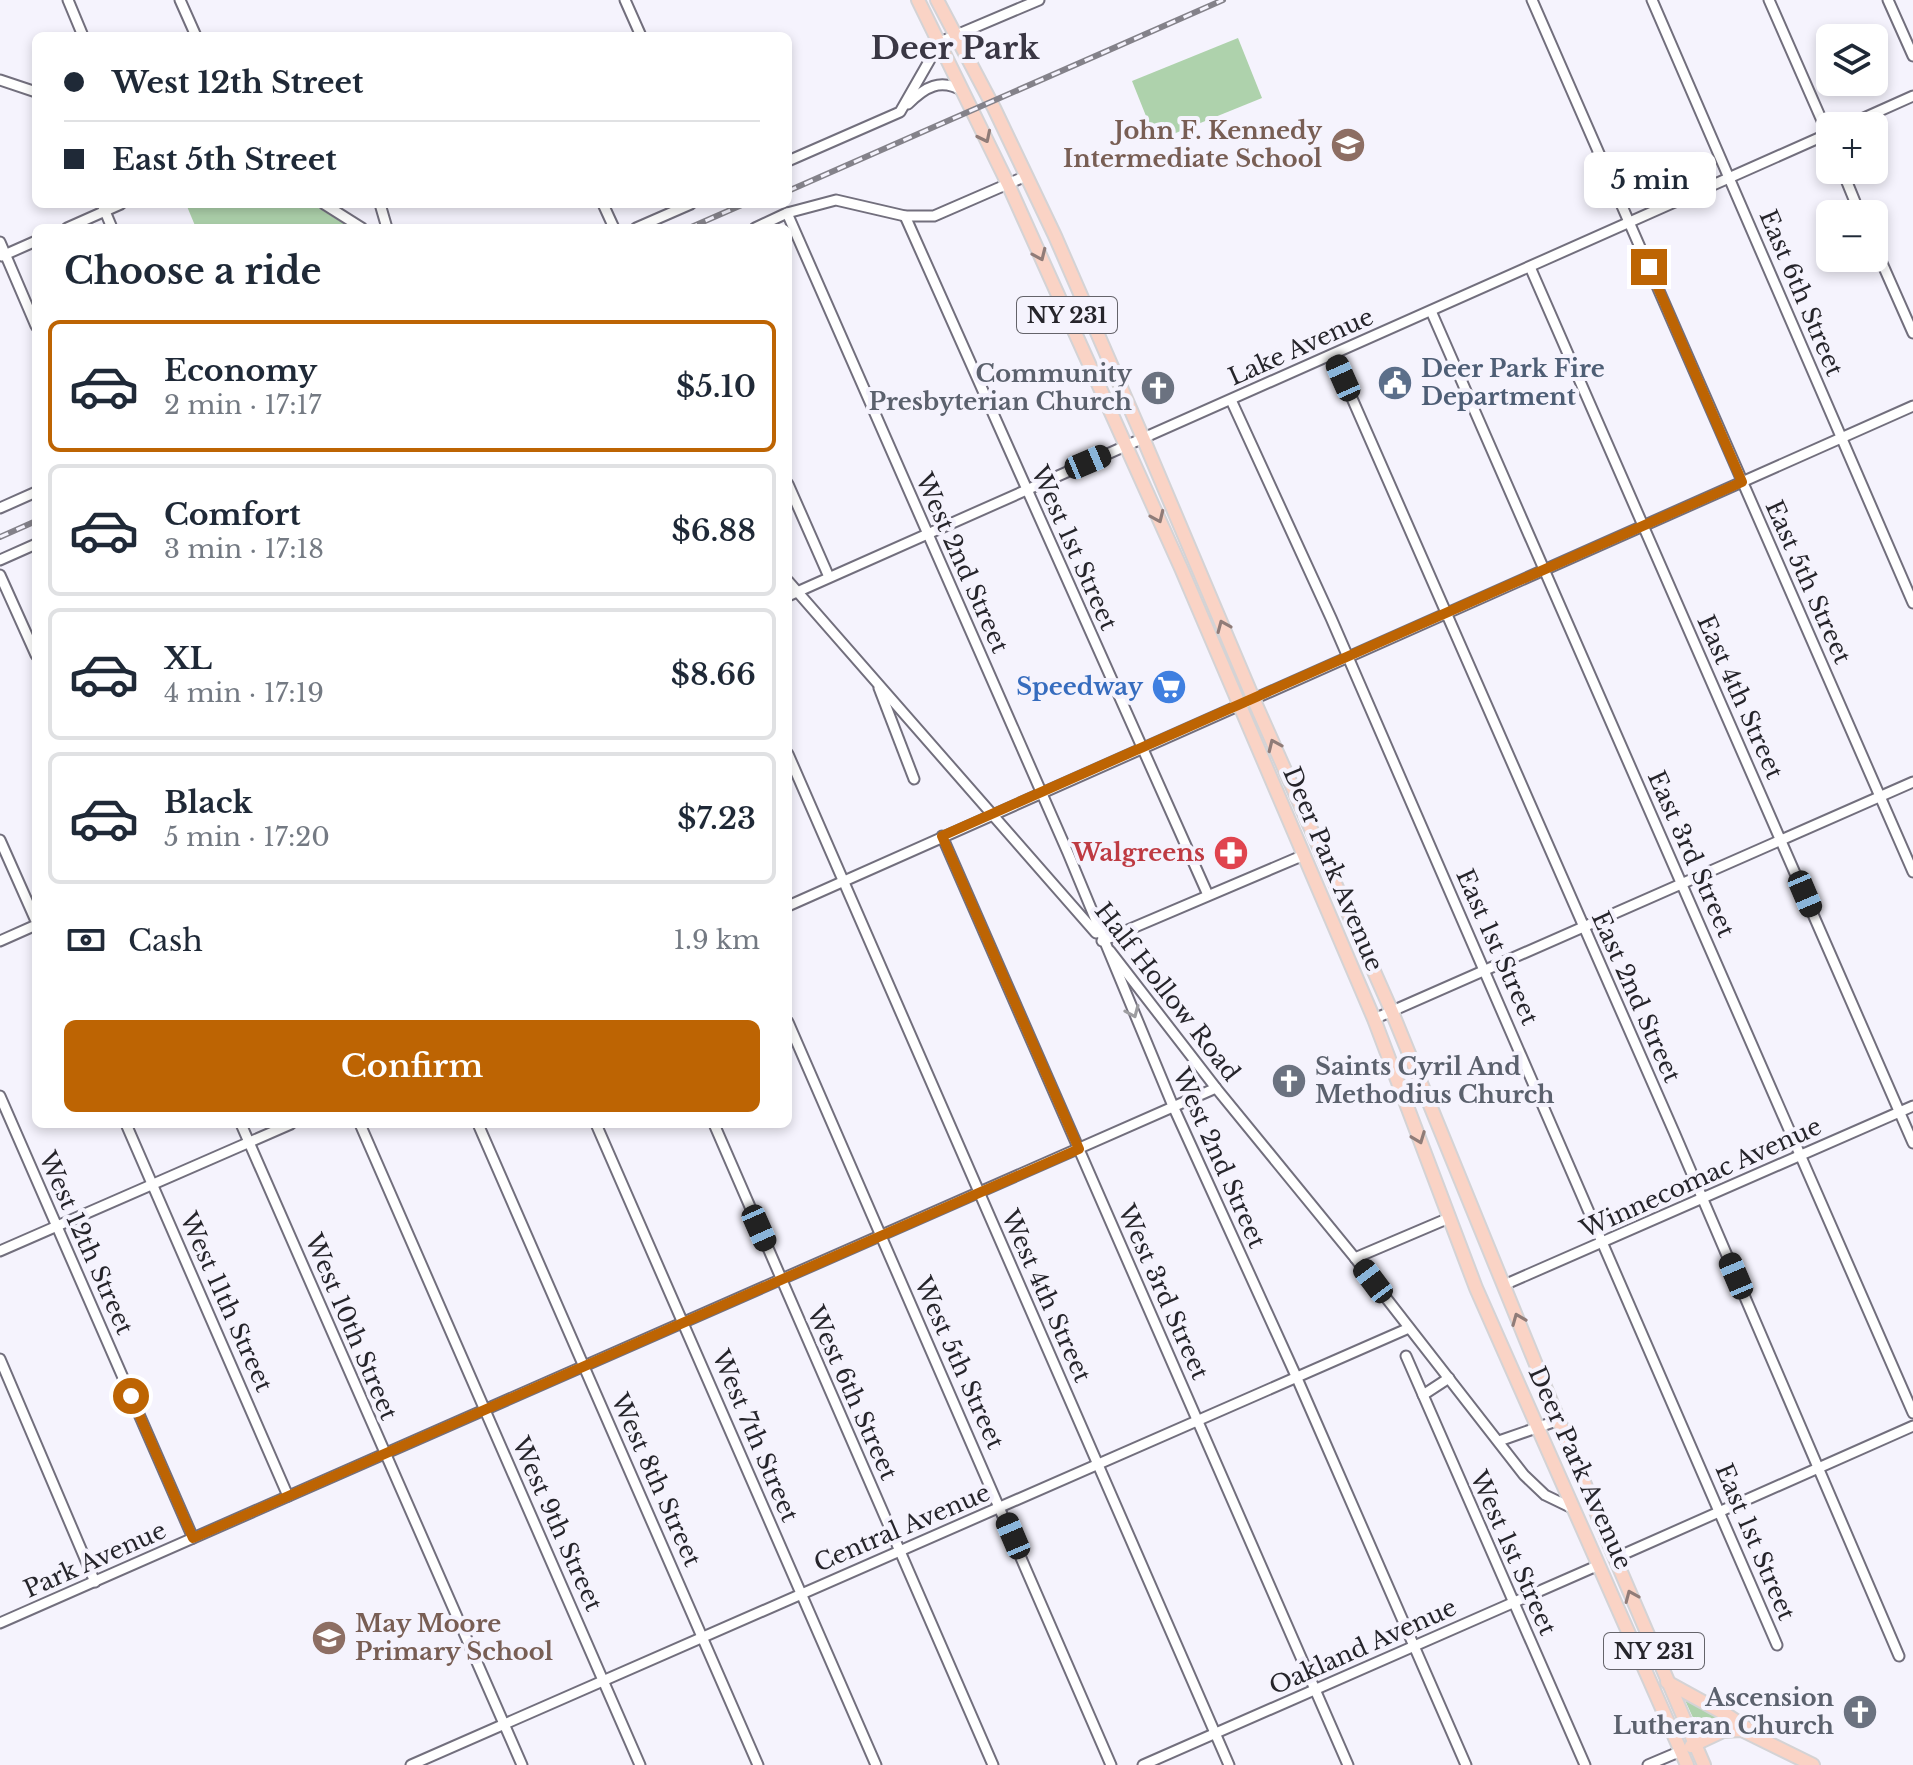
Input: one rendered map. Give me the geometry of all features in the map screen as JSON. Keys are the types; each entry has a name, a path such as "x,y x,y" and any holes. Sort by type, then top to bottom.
{"main road":[{"name":"Deer Park Avenue","path":"918,0 1008,184 1126,446 1374,1019 1476,1288 1687,1765"},
{"name":"Deer Park Avenue","path":"937,0 1026,176 1143,438 1253,698 1392,1012 1615,1558 1704,1765"},
{"path":"1667,1682 1813,1765"},
{"path":"1681,1751 1728,1730 1754,1733"}],"street":[{"path":"68,0 81,32"},
{"path":"180,0 194,32"},
{"path":"625,0 639,32"},
{"path":"900,112 940,42 1039,0"},
{"name":"East 5th Street","path":"1532,0 1913,872"},
{"name":"East 6th Street","path":"1652,0 1913,603"},
{"path":"1769,0 1819,112"},
{"path":"1888,0 1913,56"},
{"path":"0,80 32,91"},
{"path":"792,159 900,112 932,85 948,84 963,91"},
{"path":"1877,112 1913,96"},
{"name":"Lake Avenue","path":"792,595 1816,141"},
{"path":"764,224 787,213 836,200 905,216 934,216 1026,176"},
{"path":"74,224 104,208"},
{"path":"330,208 356,224"},
{"path":"645,224 682,208"},
{"name":"West 2nd Street","path":"787,213 792,224"},
{"name":"West 1st Street","path":"905,216 1208,895"},
{"name":"West 2nd Street","path":"792,224 1041,792 1173,1106 1296,1376 1466,1765"},
{"path":"0,242 3,256 32,318"},
{"path":"3,256 32,243"},
{"name":"East 4th Street","path":"1530,267 1913,1143"},
{"path":"1886,272 1913,333"},
{"name":"East 3rd Street","path":"1431,311 1913,1413"},
{"name":"East 2nd Street","path":"1333,355 1899,1656"},
{"name":"East 1st Street","path":"1231,400 1485,970 1777,1645"},
{"path":"792,904 1913,406"},
{"path":"792,493 829,577"},
{"path":"0,508 32,494"},
{"path":"0,560 32,546"},
{"path":"0,575 32,646"},
{"name":"Half Hollow Road","path":"792,585 1102,941 1524,1475 1549,1497 1574,1509"},
{"path":"876,681 914,779"},
{"name":"West 4th Street","path":"792,763 1229,1765"},
{"path":"1374,1019 1913,782"},
{"name":"West 3rd Street","path":"942,836 1348,1765"},
{"path":"0,840 32,914"},
{"path":"1102,941 1304,855"},
{"path":"0,941 32,925"},
{"name":"West 5th Street","path":"792,1031 1111,1765"},
{"name":"Park Avenue","path":"1,1620 95,1582 1216,1088"},
{"name":"West 12th Street","path":"0,1096 193,1538"},
{"name":"Winnecomac Avenue","path":"1504,1285 1913,1106"},
{"name":"West 11th Street","path":"128,1128 288,1496"},
{"name":"West 10th Street","path":"243,1128 522,1765"},
{"path":"0,1251 281,1128"},
{"name":"West 9th Street","path":"362,1128 640,1765"},
{"name":"West 8th Street","path":"480,1128 758,1765"},
{"name":"West 7th Street","path":"598,1128 876,1765"},
{"name":"West 6th Street","path":"716,1128 993,1765"},
{"path":"1355,1258 1449,1218"},
{"name":"Central Avenue","path":"411,1765 1409,1328"},
{"name":"West 1st Street","path":"1406,1356 1585,1765"},
{"path":"0,1359 95,1582"},
{"path":"1423,1395 1449,1378"},
{"path":"1499,1441 1559,1420"},
{"path":"1615,1558 1913,1426"},
{"name":"Oakland Avenue","path":"1143,1765 1599,1565"},
{"path":"1648,1765 1681,1751"}],"green space":[{"path":"1238,38 1262,98 1156,141 1132,81"},
{"path":"188,208 318,208 344,224 194,224"},
{"path":"1684,1698 1728,1722 1700,1733"}],"railway":[{"path":"792,189 1223,0"},
{"path":"698,224 735,208"},
{"path":"0,537 32,523"}],"place":[{"name":"John F. Kennedy Intermediate School","path":"1348,145"},
{"name":"Deer Park Fire Department","path":"1395,383"},
{"name":"Community Presbyterian Church","path":"1158,388"},
{"name":"Speedway","path":"1169,687"},
{"name":"Walgreens","path":"1231,853"},
{"name":"Saints Cyril And Methodius Church","path":"1289,1081"},
{"name":"May Moore Primary School","path":"329,1638"},
{"name":"Ascension Lutheran Church","path":"1860,1712"}],"district":[{"name":"Deer Park","path":"955,48"}],"route":[{"path":"131,1396 193,1538 1079,1149 942,836 1742,482 1649,267"}]}
